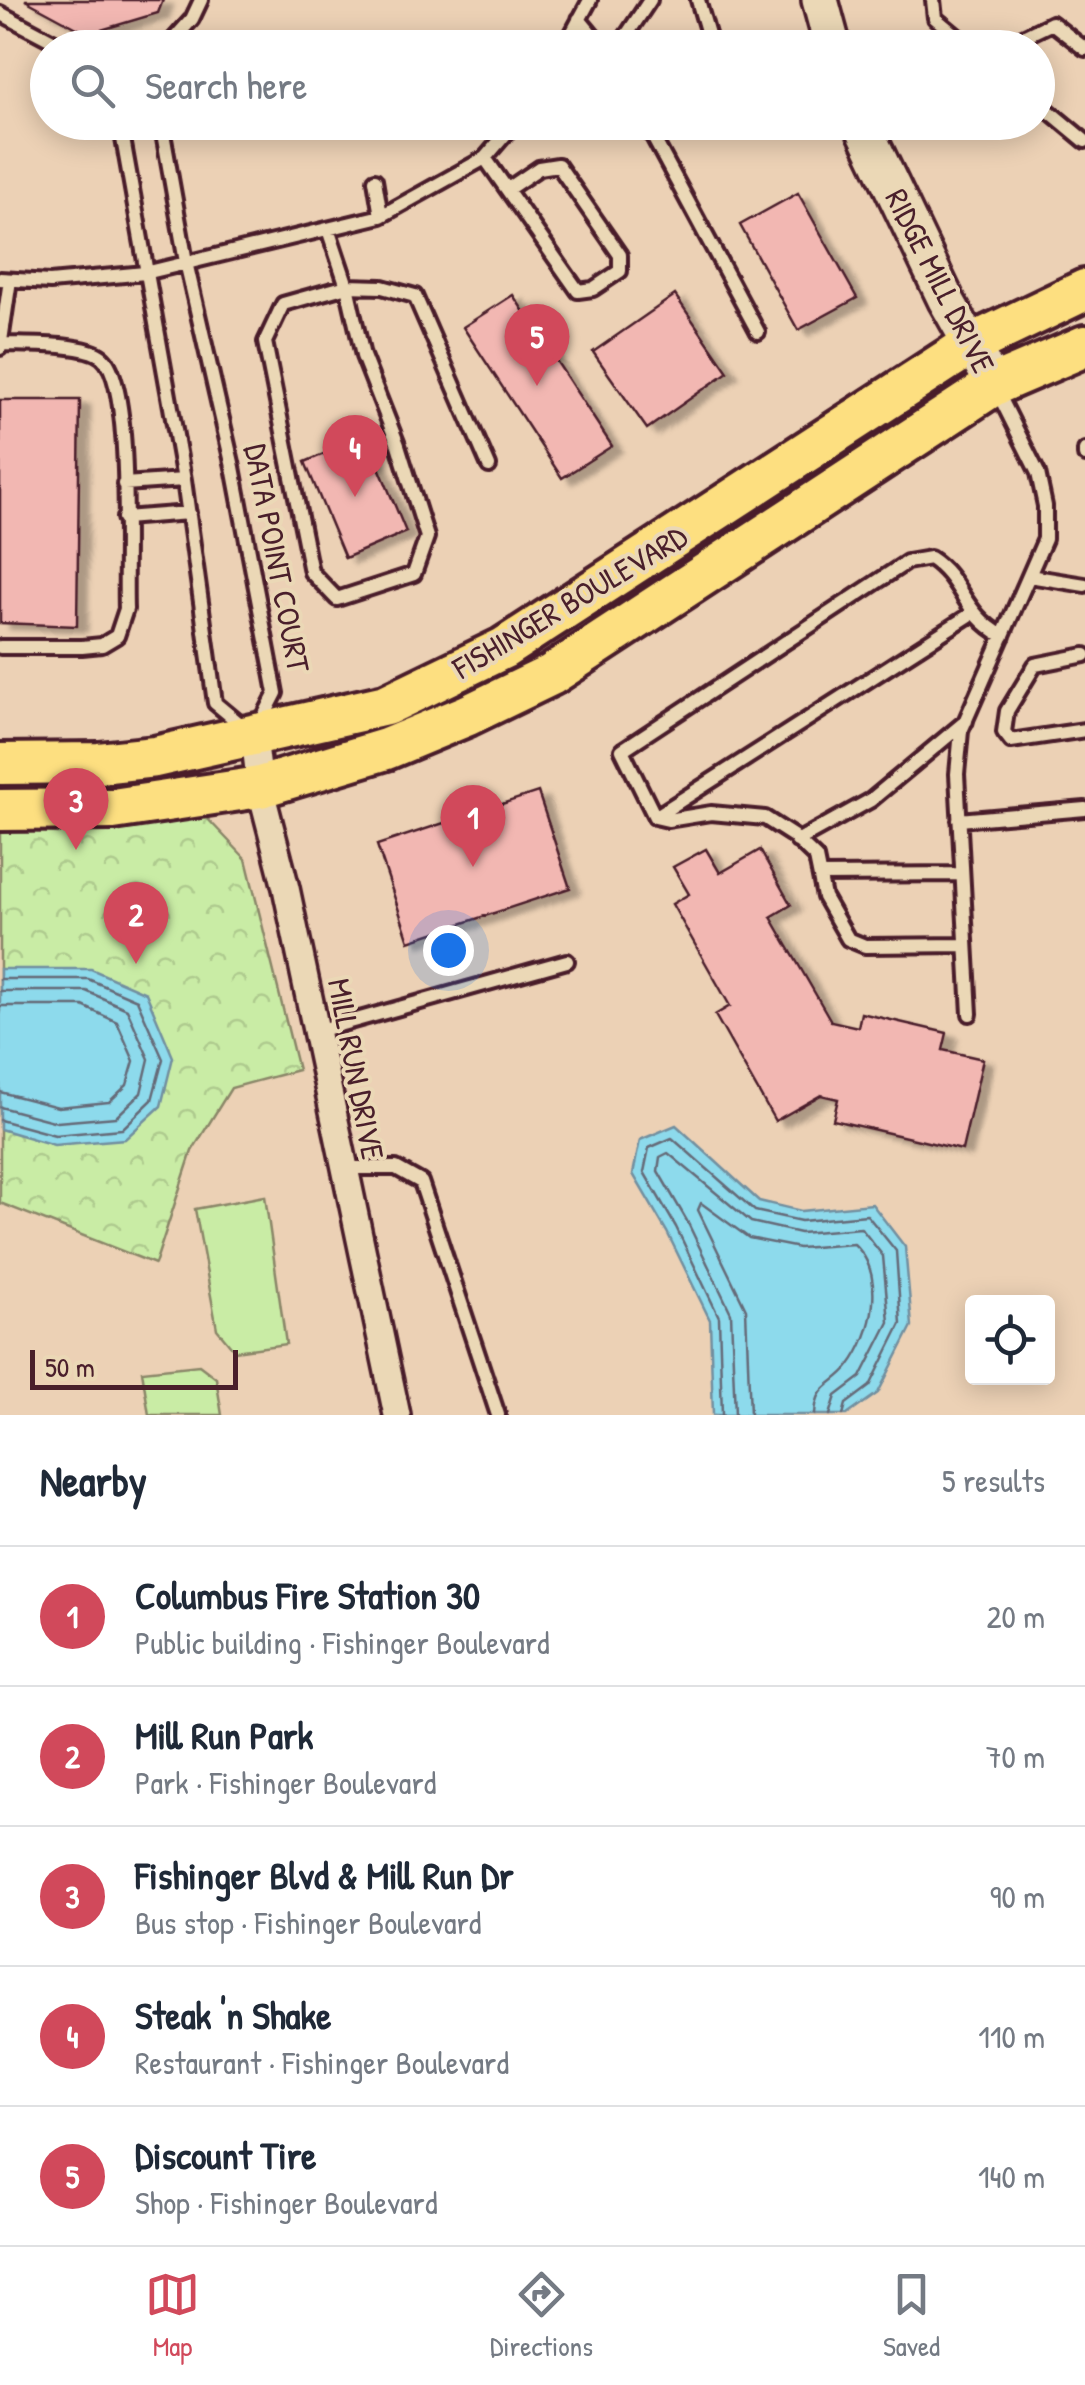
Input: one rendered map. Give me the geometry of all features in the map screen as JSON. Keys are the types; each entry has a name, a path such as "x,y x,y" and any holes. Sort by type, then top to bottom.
{"main road":[{"path":"820,0 828,30"},
{"name":"RIDGE MILL DRIVE","path":"870,140 946,300 994,385"},
{"name":"FISHINGER BOULEVARD","path":"0,764 136,759 386,705 504,648 972,344 1085,290"},
{"name":"FISHINGER BOULEVARD","path":"0,810 112,809 260,787 386,749 468,716 551,675 994,385 1085,346"}],"street":[{"name":"MILL RUN DRIVE","path":"254,736 260,787 317,1032 342,1168 397,1415"}],"lane":[{"path":"182,30 202,0"},
{"path":"574,30 590,0"},
{"path":"630,30 650,0"},
{"path":"698,0 707,30"},
{"path":"933,0 935,18 949,30"},
{"path":"0,13 32,30"},
{"path":"580,19 589,30"},
{"path":"1037,30 1052,23 1085,50"},
{"path":"1055,116 1085,141"},
{"path":"123,140 184,480 215,703 254,736"},
{"name":"DATA POINT COURT","path":"163,140 276,693 254,736"},
{"path":"0,646 82,648 102,644 117,636 126,609 122,417 111,368 102,356 87,350 2,346 5,279 108,279 381,216 485,158 500,140"},
{"path":"654,140 758,332"},
{"path":"485,158 578,291 593,289 620,271 620,255 558,165 538,168 508,189"},
{"path":"375,180 381,216"},
{"path":"328,229 346,286 362,356 398,445 427,537 414,574 336,599 310,572 265,342 283,304 346,286 382,287 415,296 489,466"},
{"path":"970,1014 957,774 961,731 1044,538 1038,473 994,385"},
{"path":"124,484 184,480"},
{"path":"124,518 189,512"},
{"path":"654,817 622,750 907,562 930,558 947,569 973,613 984,626 1002,636"},
{"path":"1028,576 1085,585"},
{"path":"654,817 973,613"},
{"path":"1085,655 1034,664 1007,711 1004,732 1012,742 1085,730"},
{"path":"798,840 871,800 966,720"},
{"path":"960,820 1085,808"},
{"path":"654,817 668,820 710,813 765,818 798,840 816,858 824,896 848,939 866,946 966,945"},
{"path":"820,875 962,874"},
{"path":"317,1032 567,962"},
{"path":"342,1168 396,1168 421,1182 498,1415"}],"green space":[{"path":"204,815 246,859 298,1070 231,1088 192,1151 155,1264 0,1203 0,830 58,833"},
{"path":"265,1196 286,1344 235,1351 217,1329 195,1209"},
{"path":"199,1365 216,1378 222,1415 149,1415 142,1371"}],"water":[{"path":"0,969 91,969 146,993 173,1057 161,1106 125,1139 54,1145 0,1129"},
{"path":"676,1125 759,1201 801,1211 872,1204 905,1247 912,1326 878,1393 847,1415 713,1415 710,1320 667,1232 633,1174 640,1140"}],"building":[{"path":"25,0 163,0 158,13 101,30 81,30"},
{"path":"798,193 857,298 798,330 740,225"},
{"path":"513,295 612,446 562,478 463,327"},
{"path":"675,295 728,372 647,429 593,352"},
{"path":"0,400 80,400 77,626 0,623"},
{"path":"366,436 406,532 345,558 305,462"},
{"path":"538,792 570,888 409,941 377,845"},
{"path":"706,849 720,873 760,850 791,905 771,917 831,1021 858,1027 861,1013 947,1033 943,1050 983,1059 962,1150 833,1120 838,1099 821,1095 775,1121 715,1015 730,1006 672,904 689,894 673,867"}],"place":[{"name":"Discount Tire","path":"537,386"},
{"name":"Steak 'n Shake","path":"355,497"},
{"name":"Fishinger Blvd & Mill Run Dr","path":"76,850"},
{"name":"Columbus Fire Station 30","path":"473,867"},
{"name":"Mill Run Park","path":"136,964"}]}
